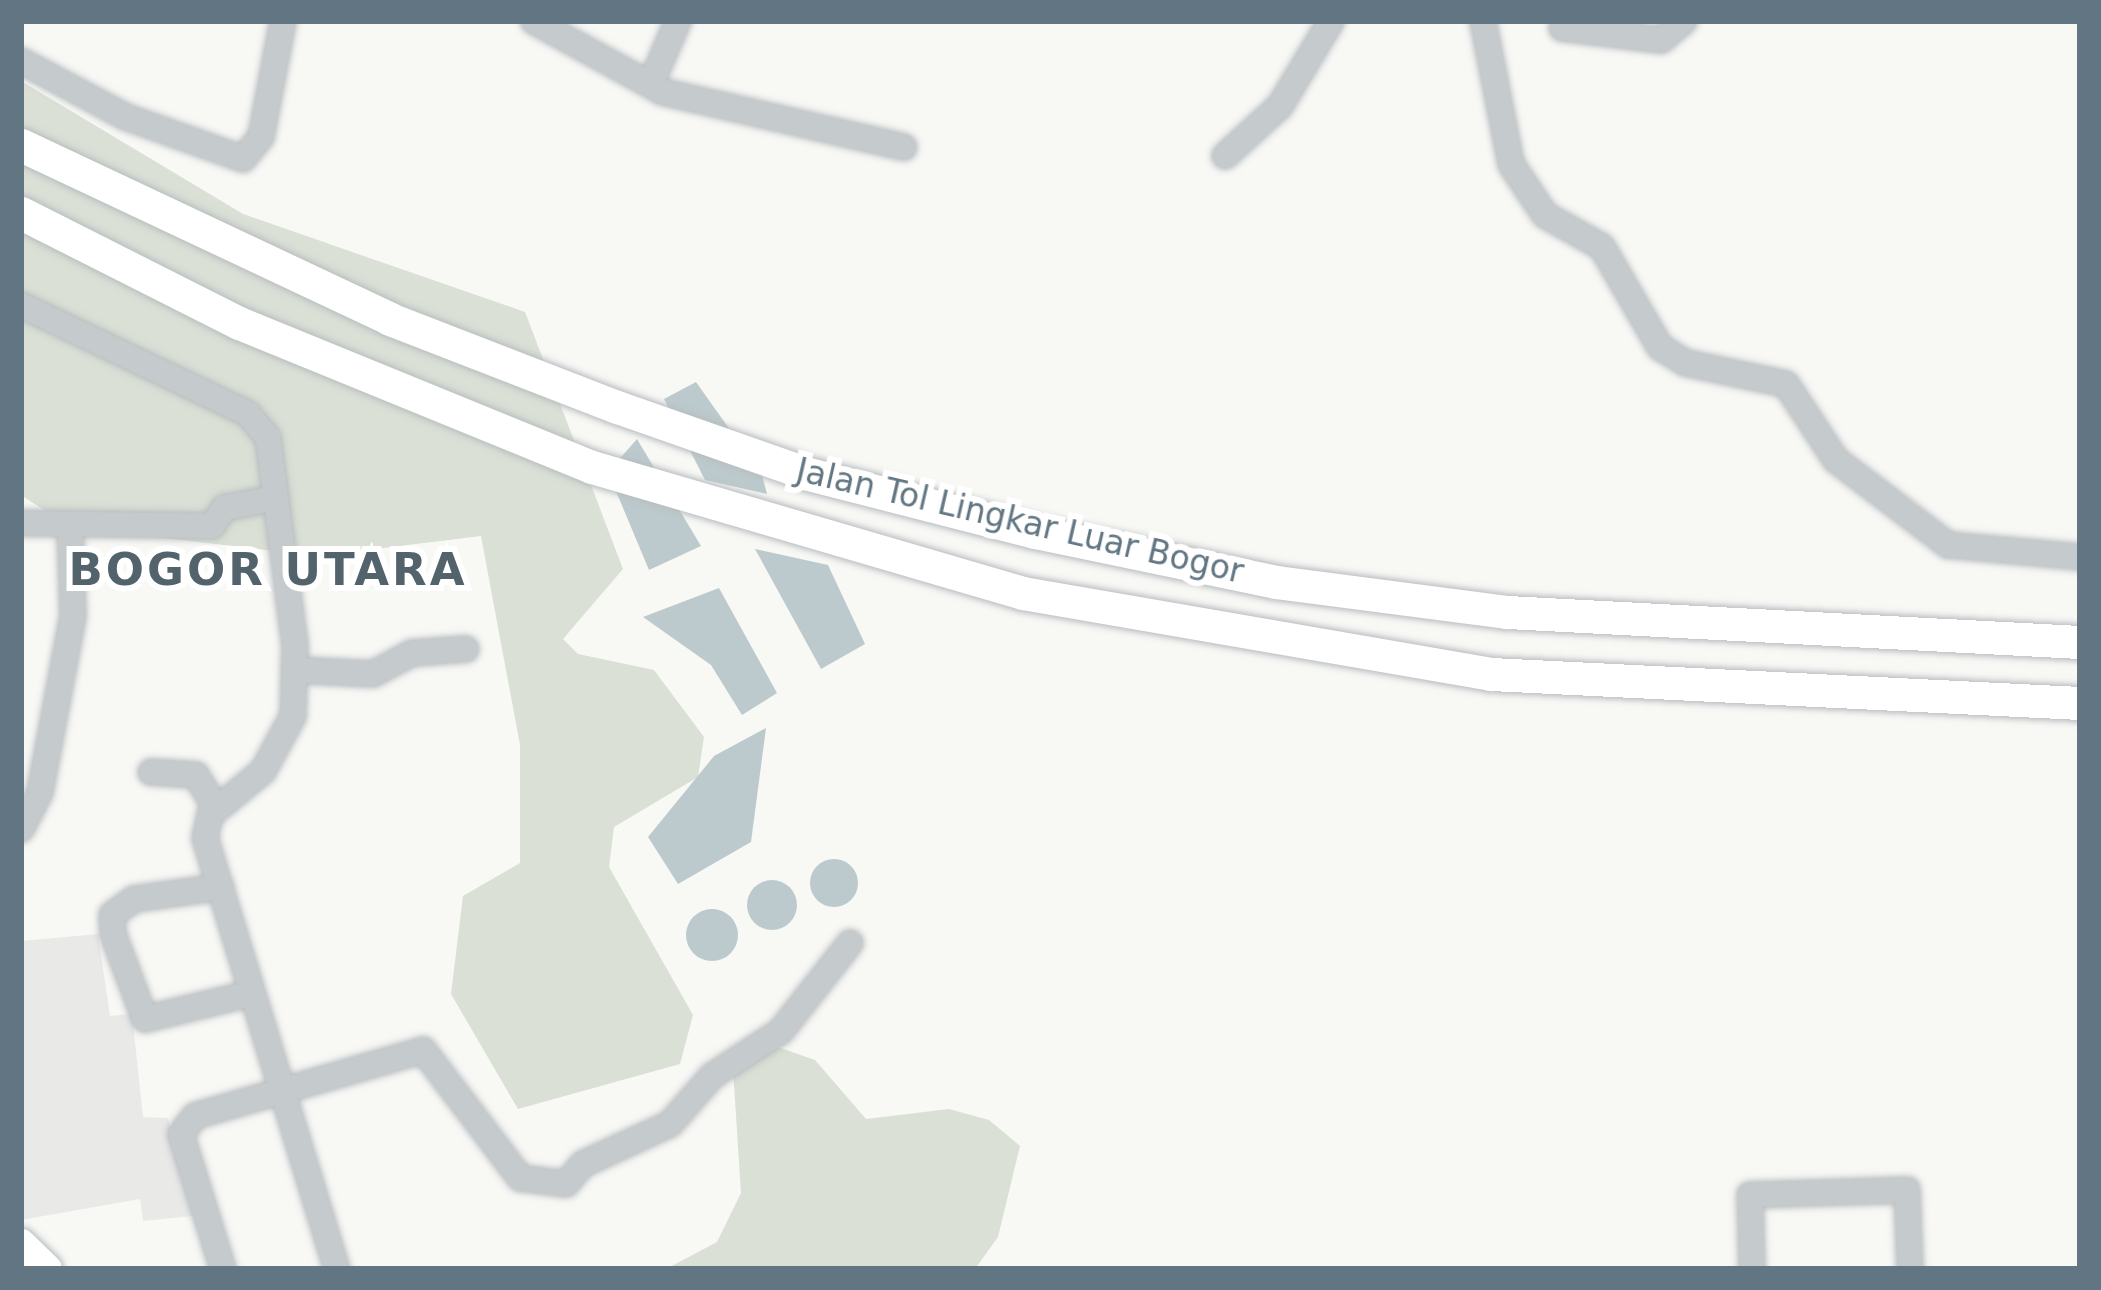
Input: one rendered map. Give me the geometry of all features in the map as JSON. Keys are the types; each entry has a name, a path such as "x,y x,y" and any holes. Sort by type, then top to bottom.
{"highway":[{"name":"Jalan Tol Lingkar Luar Bogor","path":"21,145 390,320 805,473 1035,532 1276,582 1507,612 2080,641"},
{"name":"Jalan Tol Lingkar Luar Bogor","path":"21,213 376,381 792,533 1024,593 1491,674 2080,703"}],"main road":[{"path":"21,1244 46,1269"}],"street":[{"path":"21,61 126,117 243,158 261,137 283,21"},
{"path":"533,21 698,102 904,147"},
{"path":"653,79 678,21"},
{"path":"1225,156 1280,106 1331,21"},
{"path":"1483,21 1511,164 1545,215 1602,247 1660,347 1786,384 1836,460 1948,545 2080,556"},
{"path":"1562,28 1661,40 1684,21"},
{"path":"21,304 248,414 268,438 293,670 283,742 216,808 206,838 248,994 337,1269"},
{"path":"21,523 212,526 224,508 276,498"},
{"path":"21,829 40,792 73,616 70,527"},
{"path":"293,670 373,674 412,653 466,649"},
{"path":"151,772 196,776 216,808"},
{"path":"221,887 134,899 112,915 145,1018 248,994"},
{"path":"223,1269 183,1126 277,1089 430,1051 520,1178 566,1184 670,1124 712,1076 782,1031 850,944"},
{"path":"1752,1269 1750,1195 1907,1190 1910,1269"}],"shaded area":[{"path":"21,81 243,214 525,312 623,569 563,639 578,654 654,670 704,737 698,777 614,827 609,867 693,1015 680,1064 518,1109 451,994 463,896 520,863 520,745 481,536 318,556 70,527 21,495"},
{"path":"696,382 762,475 767,494 705,480 664,399"},
{"path":"637,439 701,546 649,570 608,472"},
{"path":"755,549 828,565 865,644 821,669"},
{"path":"719,588 777,693 742,715 711,665 643,617"},
{"path":"766,728 751,842 678,884 648,837 714,756"},
{"path":"834,859 851,866 858,883 851,900 834,907 817,900 810,883 817,866"},
{"path":"772,880 790,887 797,905 790,923 772,930 754,923 747,905 754,887"},
{"path":"712,909 730,917 738,935 730,953 712,961 694,953 686,935 694,917"},
{"path":"98,934 110,1016 132,1014 143,1117 168,1118 193,1216 143,1221 140,1199 21,1220 21,941"},
{"path":"775,1046 815,1060 866,1119 949,1109 989,1120 1020,1146 998,1237 975,1269 666,1269 717,1242 741,1193 732,1053"}],"district":[{"name":"BOGOR UTARA","path":"268,570"}]}
